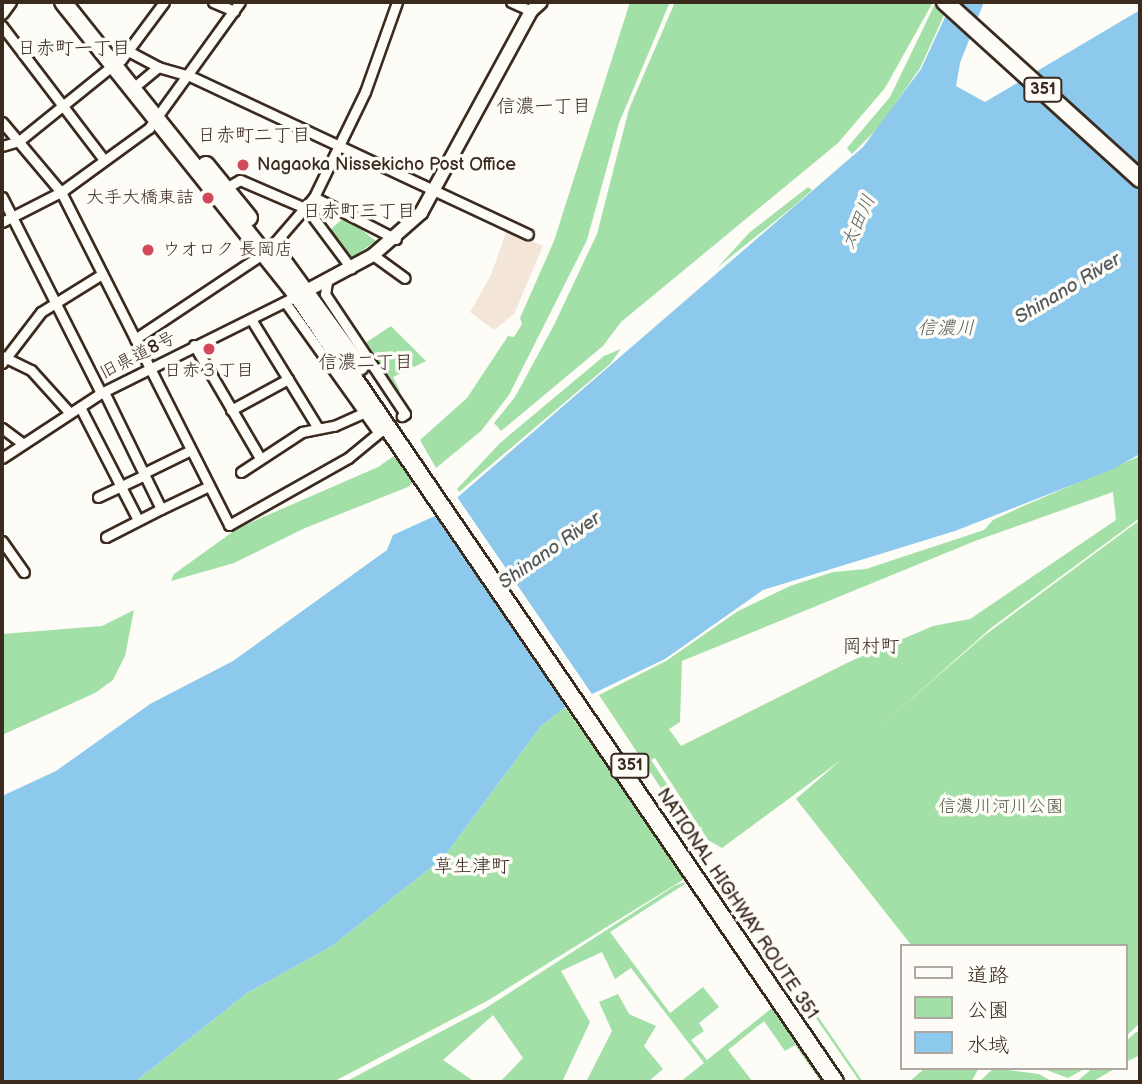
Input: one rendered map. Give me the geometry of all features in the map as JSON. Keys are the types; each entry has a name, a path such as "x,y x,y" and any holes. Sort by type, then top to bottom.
{"highway":[{"name":"NATIONAL HIGHWAY ROUTE 351","path":"62,2 121,59 159,116 267,250"},
{"name":"NATIONAL HIGHWAY ROUTE 351","path":"75,2 139,83 159,116 226,188 297,296 411,452 846,1082"},
{"name":"351","path":"946,2 1140,179"},
{"name":"NATIONAL HIGHWAY ROUTE 351","path":"411,452 835,1082"}],"street":[{"path":"2,13 10,2"},
{"path":"2,146 19,141 121,59 164,2"},
{"path":"213,2 234,11"},
{"path":"2,222 61,192 159,116 190,76 240,2"},
{"path":"135,339 267,250 307,209 365,92 397,2"},
{"path":"2,122 61,192 188,450 229,525 348,458 380,431 365,412 297,296 373,255 396,239 421,214 536,7 511,2"},
{"path":"2,26 104,160"},
{"path":"121,59 190,76 340,143 434,191 528,234"},
{"path":"139,83 158,67"},
{"path":"226,188 240,180 307,209 351,268"},
{"path":"2,197 161,509"},
{"path":"314,197 396,239"},
{"path":"373,255 404,278"},
{"path":"69,412 32,370 3,359 19,336 56,299 102,274"},
{"path":"327,282 325,294 405,414 402,415"},
{"name":"旧県道8号","path":"2,458 102,392 297,296"},
{"path":"250,319 318,428"},
{"path":"194,345 260,458"},
{"path":"231,410 288,379"},
{"path":"80,407 137,518"},
{"path":"241,472 302,432 365,412"},
{"path":"2,428 23,444"},
{"path":"98,497 188,450"},
{"path":"106,537 137,518 207,487"},
{"path":"2,541 24,572"},
{"path":"688,878 827,1082"}],"shaded area":[{"path":"507,230 543,246 514,314 494,330 470,312 491,275"}],"green space":[{"path":"630,2 670,2 619,123 587,240 509,395 481,431 436,468 420,440 467,398 508,336 514,337 522,324 520,318 554,241"},
{"path":"675,2 933,2 885,88 838,143 621,322 603,346 501,431 494,423 515,397 554,325 597,234 629,109"},
{"path":"935,4 945,13 920,68 880,126 852,154 847,148 890,97"},
{"path":"808,187 812,190 718,267 749,233"},
{"path":"341,220 352,222 376,241 352,258 329,231"},
{"path":"391,326 426,361 393,377 400,391 396,393 362,345"},
{"path":"621,349 610,364 459,492 457,489 500,443 604,356"},
{"path":"397,454 417,479 408,487 305,528 234,563 171,581 174,574 238,528 378,467"},
{"path":"1140,456 1140,518 991,628 848,755 722,848 708,840 655,758 651,760 712,852 708,859 599,695 666,661 738,611 790,586 833,572 866,569 984,530 993,520","holes":["1113,492 1116,520 970,619 933,626 851,661 681,746 669,729 680,722 682,661 975,541"]},
{"name":"信濃川河川公園","path":"1140,520 1140,1023 1128,1034 1128,944 910,944 796,799 985,635"},
{"path":"134,610 125,656 113,680 95,693 2,735 2,634 102,626"},
{"path":"565,707 686,878 487,1001 333,1082 135,1082 247,993 332,946 444,857 541,726"},
{"path":"689,881 825,1082 821,1082 795,1045 785,1051 764,1021 728,1050 753,1082 680,1082 704,1063 631,968 615,979 602,952 561,971 590,1022 562,1082 500,1082 523,1058 493,1015 443,1060 475,1082 345,1082 486,1008 676,885","holes":["688,882 772,1008 707,1060 691,1040 704,1031 699,1023 719,1007 703,987 670,1013 610,932"]},
{"path":"735,892 772,949 798,987 732,894"},
{"path":"798,992 804,996 863,1082 860,1082"},
{"path":"618,994 629,1014 656,1026 644,1046 663,1069 648,1082 586,1082 612,1031 599,1002"},
{"path":"1140,1032 1140,1055 1128,1061 1128,1039"},
{"path":"923,1070 978,1070 971,1082 909,1082"},
{"path":"992,1070 1009,1070 1039,1074 1053,1082 979,1082"},
{"path":"1046,1070 1082,1070 1068,1078"},
{"path":"1091,1070 1113,1070 1092,1082 1076,1082"}],"water":[{"name":"信濃川","path":"952,2 984,2 960,63 956,86 985,102 1140,10 1140,454 1113,469 955,531 763,590 665,659 565,707 541,726 444,857 332,946 247,993 135,1082 2,1082 2,796 56,771 150,704 233,661 387,550 393,535 437,515 863,147 921,69"}],"pier":[{"path":"455,494 594,697 571,708 437,510"}],"place":[{"name":"Nagaoka Nissekicho Post Office","path":"243,165"},
{"name":"大手大橋東詰","path":"208,198"},
{"name":"ウオロク 長岡店","path":"148,250"},
{"name":"日赤３丁目","path":"209,349"}],"district":[{"name":"日赤町一丁目","path":"74,49"},
{"name":"信濃一丁目","path":"544,107"},
{"name":"日赤町二丁目","path":"254,136"},
{"name":"日赤町三丁目","path":"359,212"},
{"name":"信濃二丁目","path":"366,363"},
{"name":"岡村町","path":"871,647"},
{"name":"草生津町","path":"472,867"}],"water label":[{"name":"太田川","path":"859,222"},
{"name":"Shinano River","path":"1068,289"},
{"name":"Shinano River","path":"550,551"}]}
